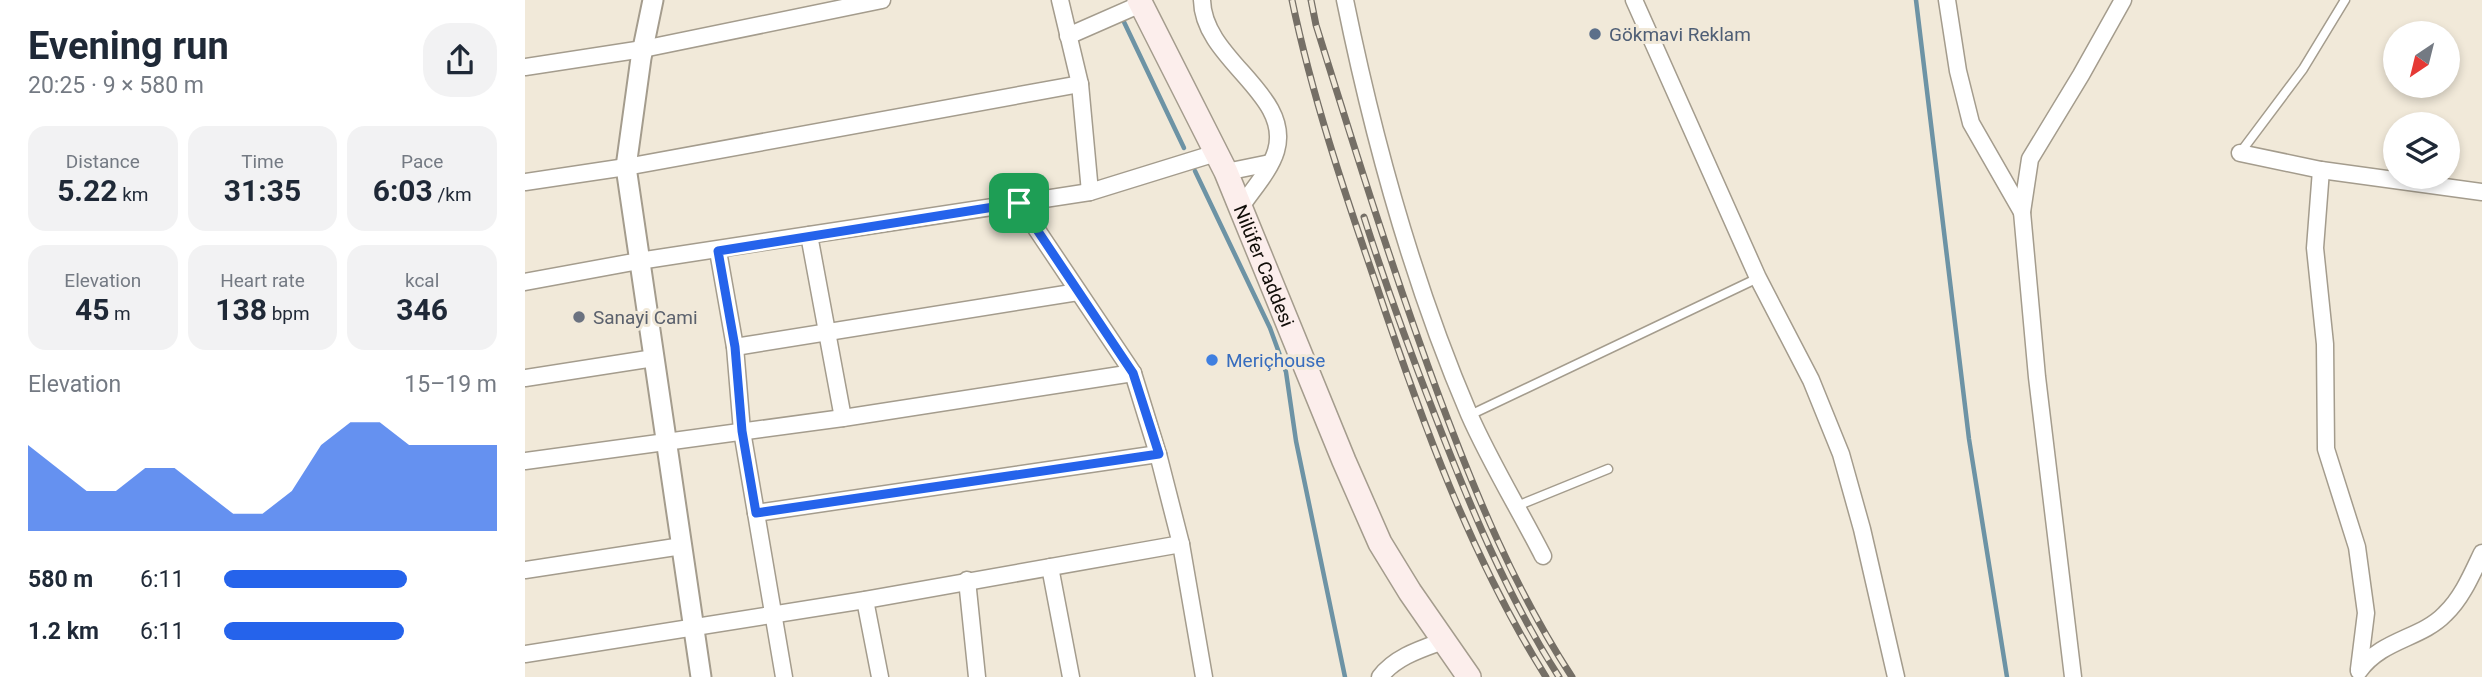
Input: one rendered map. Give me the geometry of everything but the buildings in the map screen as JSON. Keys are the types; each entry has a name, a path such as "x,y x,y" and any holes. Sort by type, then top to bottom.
{"main road":[{"name":"Nilüfer Caddesi","path":"1140,2 1241,207 1380,543 1469,677"}],"street":[{"path":"653,0 626,167 701,677"},
{"path":"525,67 643,49 882,0"},
{"path":"1060,0 1080,84 1090,192"},
{"path":"1202,0 1202,13 1221,50 1260,92 1276,123 1276,152 1241,207"},
{"path":"1345,0 1363,86 1411,262 1470,415 1543,556"},
{"path":"1634,0 1758,278 1811,380 1841,454 1862,529 1896,677"},
{"path":"1947,0 1958,71 1971,123 2022,212"},
{"path":"2073,677 2037,377 2022,212 2030,159 2123,0"},
{"path":"1068,36 1140,2"},
{"path":"525,182 626,167 1080,84"},
{"path":"2240,153 2321,170 2482,192"},
{"path":"525,282 639,261 1090,192 1221,162 1270,163"},
{"path":"2321,170 2315,248 2325,344 2326,449 2357,547 2366,613 2358,673"},
{"path":"1019,203 1133,373 1159,454 1181,544 1204,677"},
{"path":"809,235 843,418"},
{"path":"718,251 735,347 742,431 784,677"},
{"path":"735,347 1077,292"},
{"path":"525,378 654,358"},
{"path":"525,461 843,418 1133,373"},
{"path":"756,513 1159,454"},
{"path":"525,654 865,600 1181,544"},
{"path":"525,570 682,546"},
{"path":"2358,673 2383,648 2408,637 2444,615 2463,591 2482,553"},
{"path":"1050,567 1071,677"},
{"path":"967,580 977,677"},
{"path":"865,600 880,677"},
{"path":"1380,677 1388,666 1443,640"}],"lane":[{"path":"2240,153 2302,69 2346,0"},
{"path":"1470,415 1758,278"},
{"path":"1517,506 1608,470"}],"waterway":[{"path":"1916,0 1969,439 2007,677"},
{"path":"1124,22 1184,148"},
{"path":"1195,171 1270,328 1286,372 1296,441 1345,677"}],"railway":[{"path":"1292,0 1309,72 1341,179 1430,436 1449,486 1494,584 1546,677"},
{"path":"1311,0 1316,25 1375,212 1454,435 1515,576 1572,677"},
{"path":"1364,217 1415,365 1475,515 1522,614 1559,677"}],"place":[{"name":"Gökmavi Reklam","path":"1595,34"},
{"name":"Sanayi Cami","path":"579,317"},
{"name":"Meriçhouse","path":"1212,360"}],"route":[{"path":"1019,203 1133,373 1159,454 756,513 742,431 735,347 718,251 1019,203"}]}
